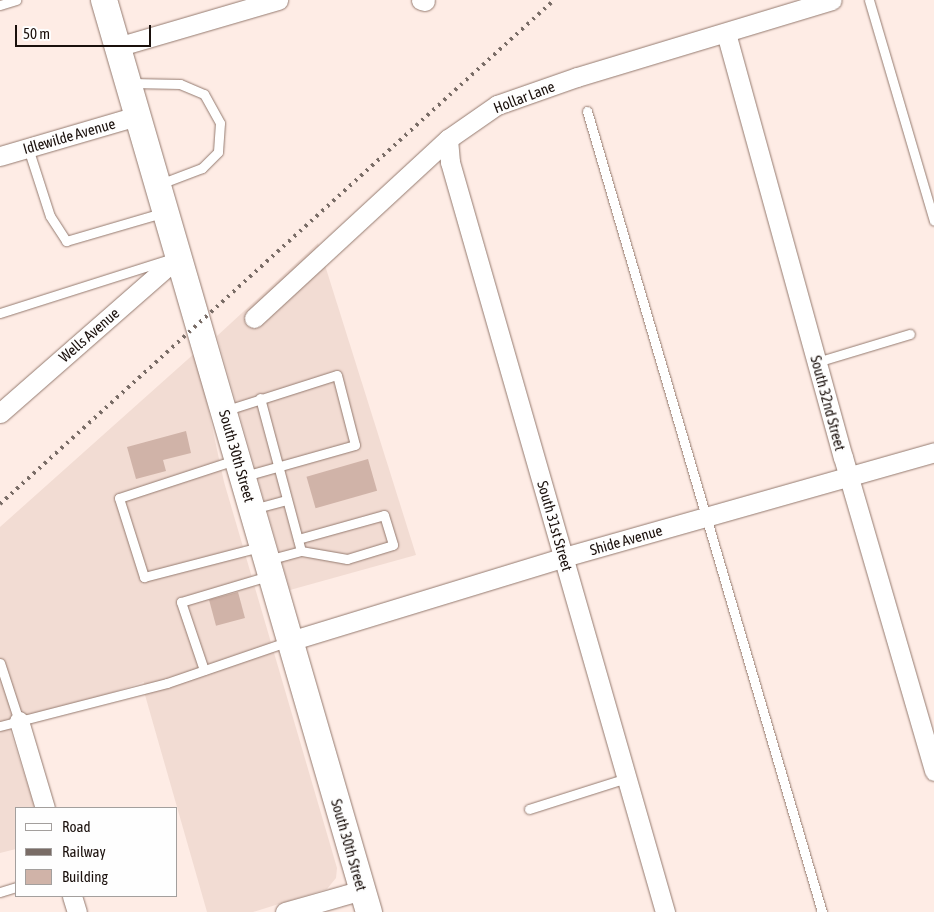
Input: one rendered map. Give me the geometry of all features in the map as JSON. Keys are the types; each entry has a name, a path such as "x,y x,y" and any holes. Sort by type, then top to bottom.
{"street":[{"name":"South 30th Street","path":"104,0 365,901"},
{"path":"117,47 278,0"},
{"name":"Hollar Lane","path":"254,318 448,139 497,105 577,77 726,34 832,0"},
{"name":"South 32nd Street","path":"726,34 848,478 934,771"},
{"name":"Idlewilde Avenue","path":"0,156 137,116"},
{"name":"South 31st Street","path":"448,139 450,162 665,912"},
{"name":"Wells Avenue","path":"0,413 178,257"},
{"name":"Shide Avenue","path":"290,641 564,557 848,478 934,452"},
{"path":"19,721 45,807"},
{"path":"72,897 77,912"},
{"path":"286,912 365,901"}],"lane":[{"path":"0,5 16,0"},
{"path":"869,0 934,221"},
{"path":"128,83 180,84 204,94 220,123 218,152 202,168 157,185"},
{"path":"587,112 822,912"},
{"path":"28,148 50,216 66,240 165,212"},
{"path":"0,313 178,257"},
{"path":"817,362 910,334"},
{"path":"224,411 337,375 355,445 279,466 240,468 119,498 144,577 267,561"},
{"path":"260,398 300,551"},
{"path":"252,510 287,500"},
{"path":"204,670 181,602 267,561 300,551 347,559 392,545 384,515 298,539"},
{"path":"0,726 204,670 290,641"},
{"path":"0,663 19,721"},
{"path":"529,809 627,778"},
{"path":"0,892 15,887"}],"shaded area":[{"path":"318,243 416,555 290,590 217,336"},
{"path":"196,352 224,482 337,868 336,878 327,889 253,912 207,912 145,695 144,682 9,727 35,807 15,807 15,849 0,853 0,527"}],"building":[{"path":"186,431 191,453 163,460 166,471 136,479 127,447"},
{"path":"368,459 377,491 316,508 306,477"},
{"path":"238,592 245,618 216,626 209,600"}],"railway":[{"path":"0,504 554,0"}]}
